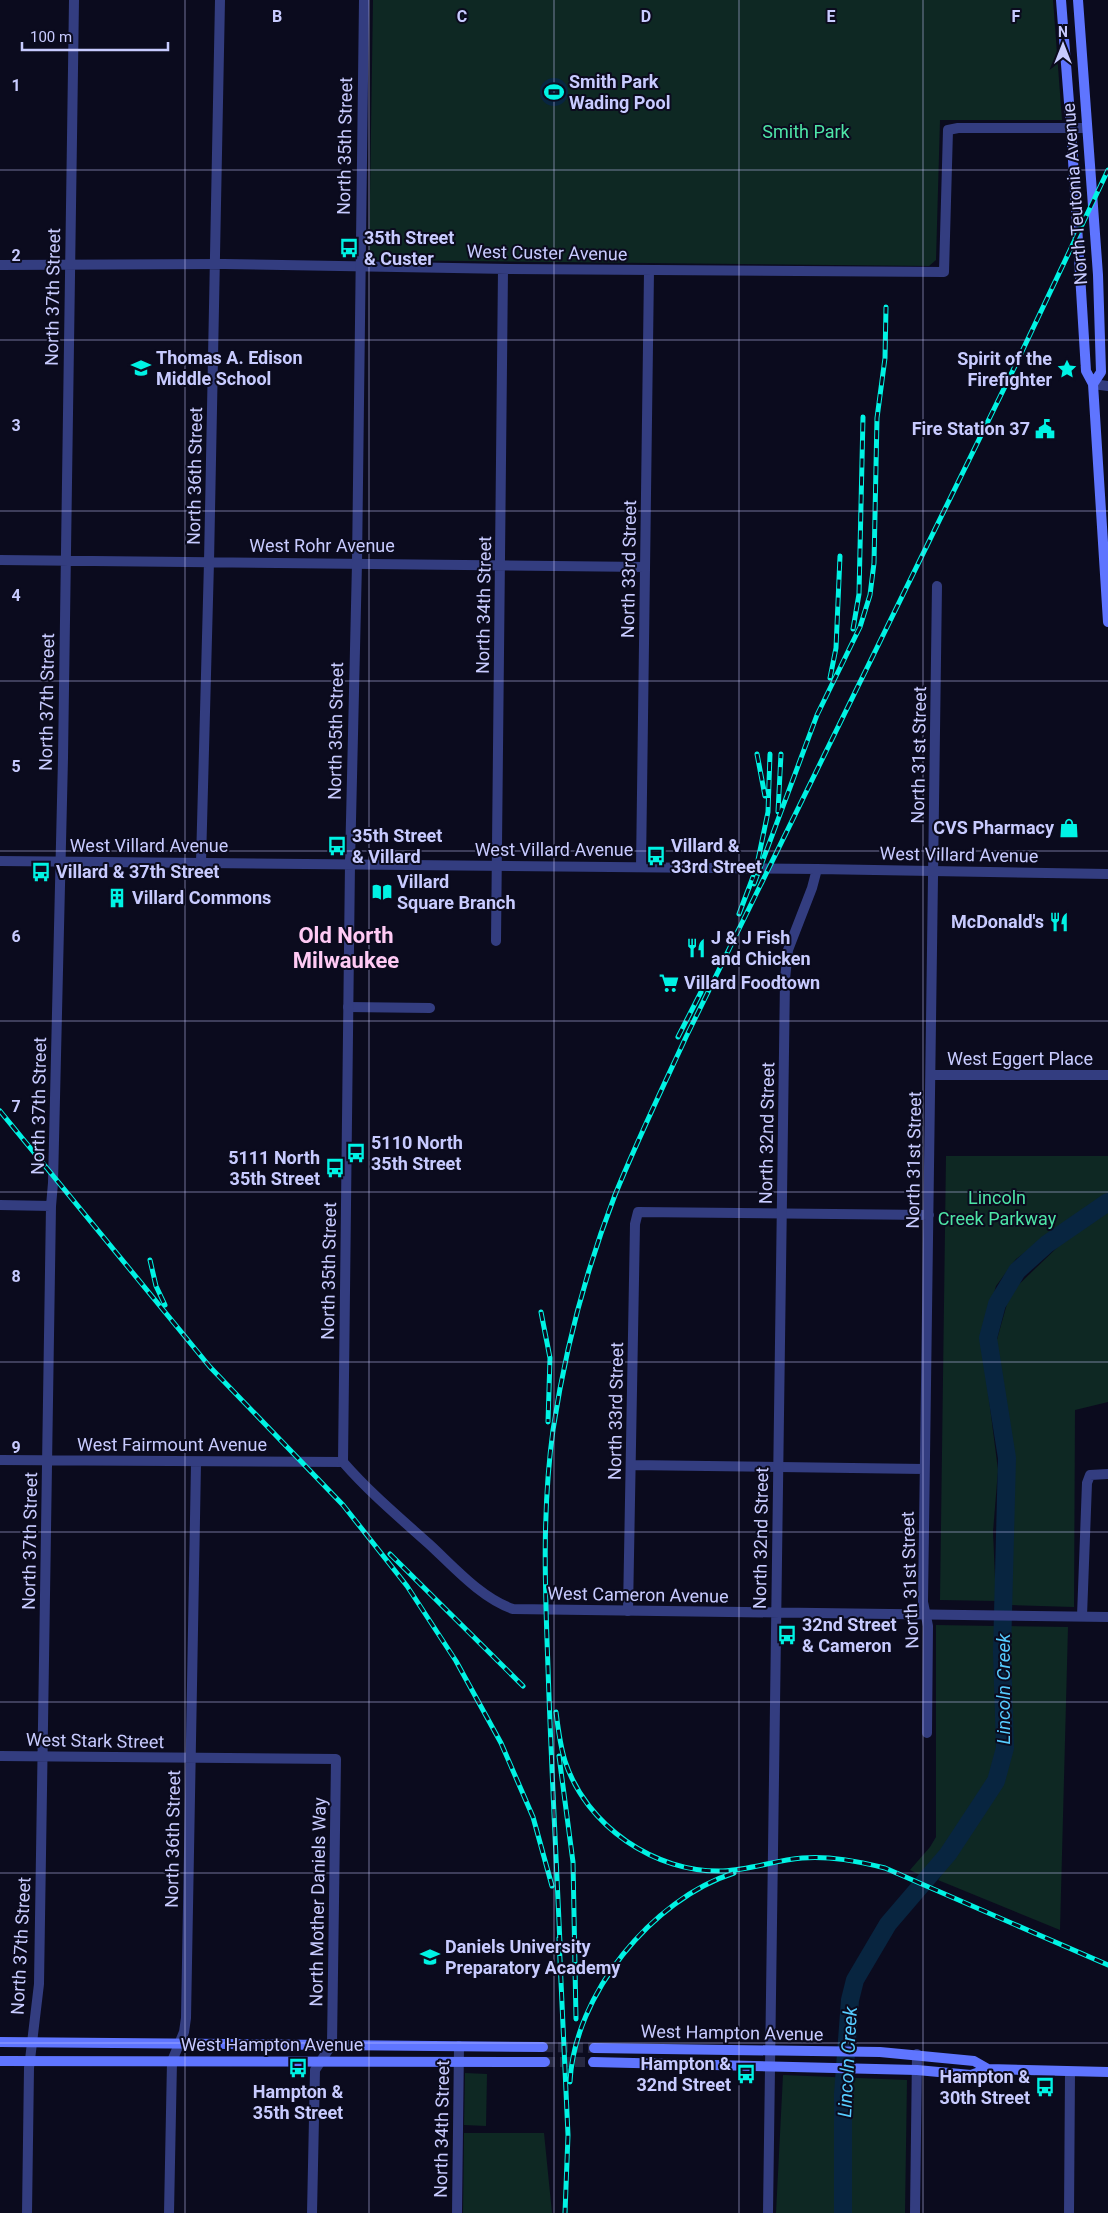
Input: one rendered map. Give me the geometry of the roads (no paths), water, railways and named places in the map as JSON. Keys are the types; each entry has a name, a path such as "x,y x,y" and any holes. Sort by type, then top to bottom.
{"main road":[{"name":"North Teutonia Avenue","path":"1061,0 1086,371 1093,384 1108,622"},
{"name":"North Teutonia Avenue","path":"1078,0 1098,275 1101,372 1093,384"},
{"name":"West Hampton Avenue","path":"0,2042 543,2047"},
{"name":"West Hampton Avenue","path":"594,2048 880,2052 974,2060 988,2069"},
{"name":"West Hampton Avenue","path":"0,2061 459,2060 544,2062"},
{"name":"West Hampton Avenue","path":"593,2062 808,2066 917,2070 971,2075 988,2069 1108,2072"}],"street":[{"name":"North 37th Street","path":"27,2213 29,2061 39,1984 51,1206 60,862 74,0"},
{"name":"North 36th Street","path":"201,862 216,264 220,0"},
{"name":"North 35th Street","path":"343,1462 350,864 357,563 359,266 364,0"},
{"name":"West Custer Avenue","path":"0,265 216,264 649,271 944,272 948,130 958,128 1071,128"},
{"path":"1071,128 1087,128"},
{"name":"North 34th Street","path":"496,940 503,269"},
{"name":"North 33rd Street","path":"642,867 649,271"},
{"path":"1093,384 1108,386"},
{"name":"West Rohr Avenue","path":"0,560 645,567"},
{"name":"North 31st Street","path":"927,1733 928,1626 923,1602 924,1469 937,586"},
{"name":"West Villard Avenue","path":"0,861 933,870 1108,874"},
{"name":"North 32nd Street","path":"768,2213 784,979 788,950 812,888 816,869"},
{"path":"348,1008 430,1008"},
{"name":"West Eggert Place","path":"931,1075 1108,1075"},
{"path":"0,1205 51,1206"},
{"name":"North 33rd Street","path":"628,1611 635,1224 638,1212 782,1212"},
{"path":"782,1212 929,1215"},
{"name":"West Fairmount Avenue","path":"0,1460 343,1462"},
{"name":"North 36th Street","path":"169,2213 172,2062 180,2044 186,2018 196,1462"},
{"name":"West Cameron Avenue","path":"343,1462 375,1495 462,1574 497,1602 522,1610 1108,1617"},
{"path":"631,1464 924,1469"},
{"path":"1082,1616 1086,1493 1090,1475 1104,1474"},
{"name":"West Stark Street","path":"0,1756 336,1759"},
{"name":"North Mother Daniels Way","path":"332,2044 336,1759"},
{"path":"312,2213 315,2070 332,2044"},
{"name":"North 34th Street","path":"457,2213 459,2046"},
{"path":"915,2213 917,2054"},
{"path":"1069,2213 1070,2072"}],"water":[{"name":"Smith Park Wading Pool","path":"554,78 564,82 568,92 564,102 554,106 544,102 540,92 544,82"}],"waterway":[{"name":"Lincoln Creek","path":"843,2213 843,2094 850,2000 855,1980 888,1924 948,1854 996,1781 1005,1748 1002,1652 1007,1458 988,1338 997,1304 1017,1271 1047,1244 1108,1202"}],"tunnel":[{"path":"543,2047 594,2048"},
{"path":"545,2062 593,2062"}],"railway":[{"path":"560,1944 546,1608 547,1490 558,1400 570,1340 586,1281 623,1175 686,1037 1017,362 1108,170"},
{"path":"754,884 817,715 860,627 870,595 874,563 877,418 885,358 886,307"},
{"path":"853,629 859,594 863,417"},
{"path":"830,678 836,648 840,556"},
{"path":"757,754 765,796"},
{"path":"758,860 768,812 770,754"},
{"path":"778,812 781,754"},
{"path":"739,914 753,877"},
{"path":"678,1037 701,992"},
{"path":"0,1111 210,1367 343,1505 407,1586 456,1661 501,1743 533,1817 552,1886"},
{"path":"150,1260 156,1286 165,1305"},
{"path":"541,1312 550,1358 548,1422"},
{"path":"390,1554 523,1686"},
{"path":"556,1712 560,1743 565,1761 575,1784 589,1806 606,1825 626,1841 649,1854 673,1864 698,1870 723,1871 743,1869 792,1859 813,1858 875,1865 1108,1965"},
{"path":"559,1756 573,1862 576,2019"},
{"path":"570,2082 575,2049 586,2016 602,1984 623,1955 647,1928 674,1904 704,1886 734,1873"},
{"path":"559,1938 568,2135 565,2213"}],"place":[{"name":"Smith Park Wading Pool","path":"554,92"},
{"name":"35th Street & Custer","path":"349,248"},
{"name":"Thomas A. Edison Middle School","path":"141,368"},
{"name":"Spirit of the Firefighter","path":"1067,369"},
{"name":"Fire Station 37","path":"1045,429"},
{"name":"CVS Pharmacy","path":"1069,828"},
{"name":"35th Street & Villard","path":"337,846"},
{"name":"Villard & 33rd Street","path":"656,856"},
{"name":"Villard & 37th Street","path":"41,872"},
{"name":"Villard Square Branch","path":"382,892"},
{"name":"Villard Commons","path":"117,898"},
{"name":"McDonald's","path":"1059,922"},
{"name":"J & J Fish and Chicken","path":"696,948"},
{"name":"Villard Foodtown","path":"669,983"},
{"name":"5110 North 35th Street","path":"356,1153"},
{"name":"5111 North 35th Street","path":"335,1168"},
{"name":"32nd Street & Cameron","path":"787,1635"},
{"name":"Daniels University Preparatory Academy","path":"430,1957"},
{"name":"Hampton & 35th Street","path":"298,2068"},
{"name":"Hampton & 32nd Street","path":"746,2074"},
{"name":"Hampton & 30th Street","path":"1045,2087"}],"district":[{"name":"Old North Milwaukee","path":"346,948"}],"park label":[{"name":"Smith Park","path":"806,132"},
{"name":"Lincoln Creek Parkway","path":"997,1208"}]}
